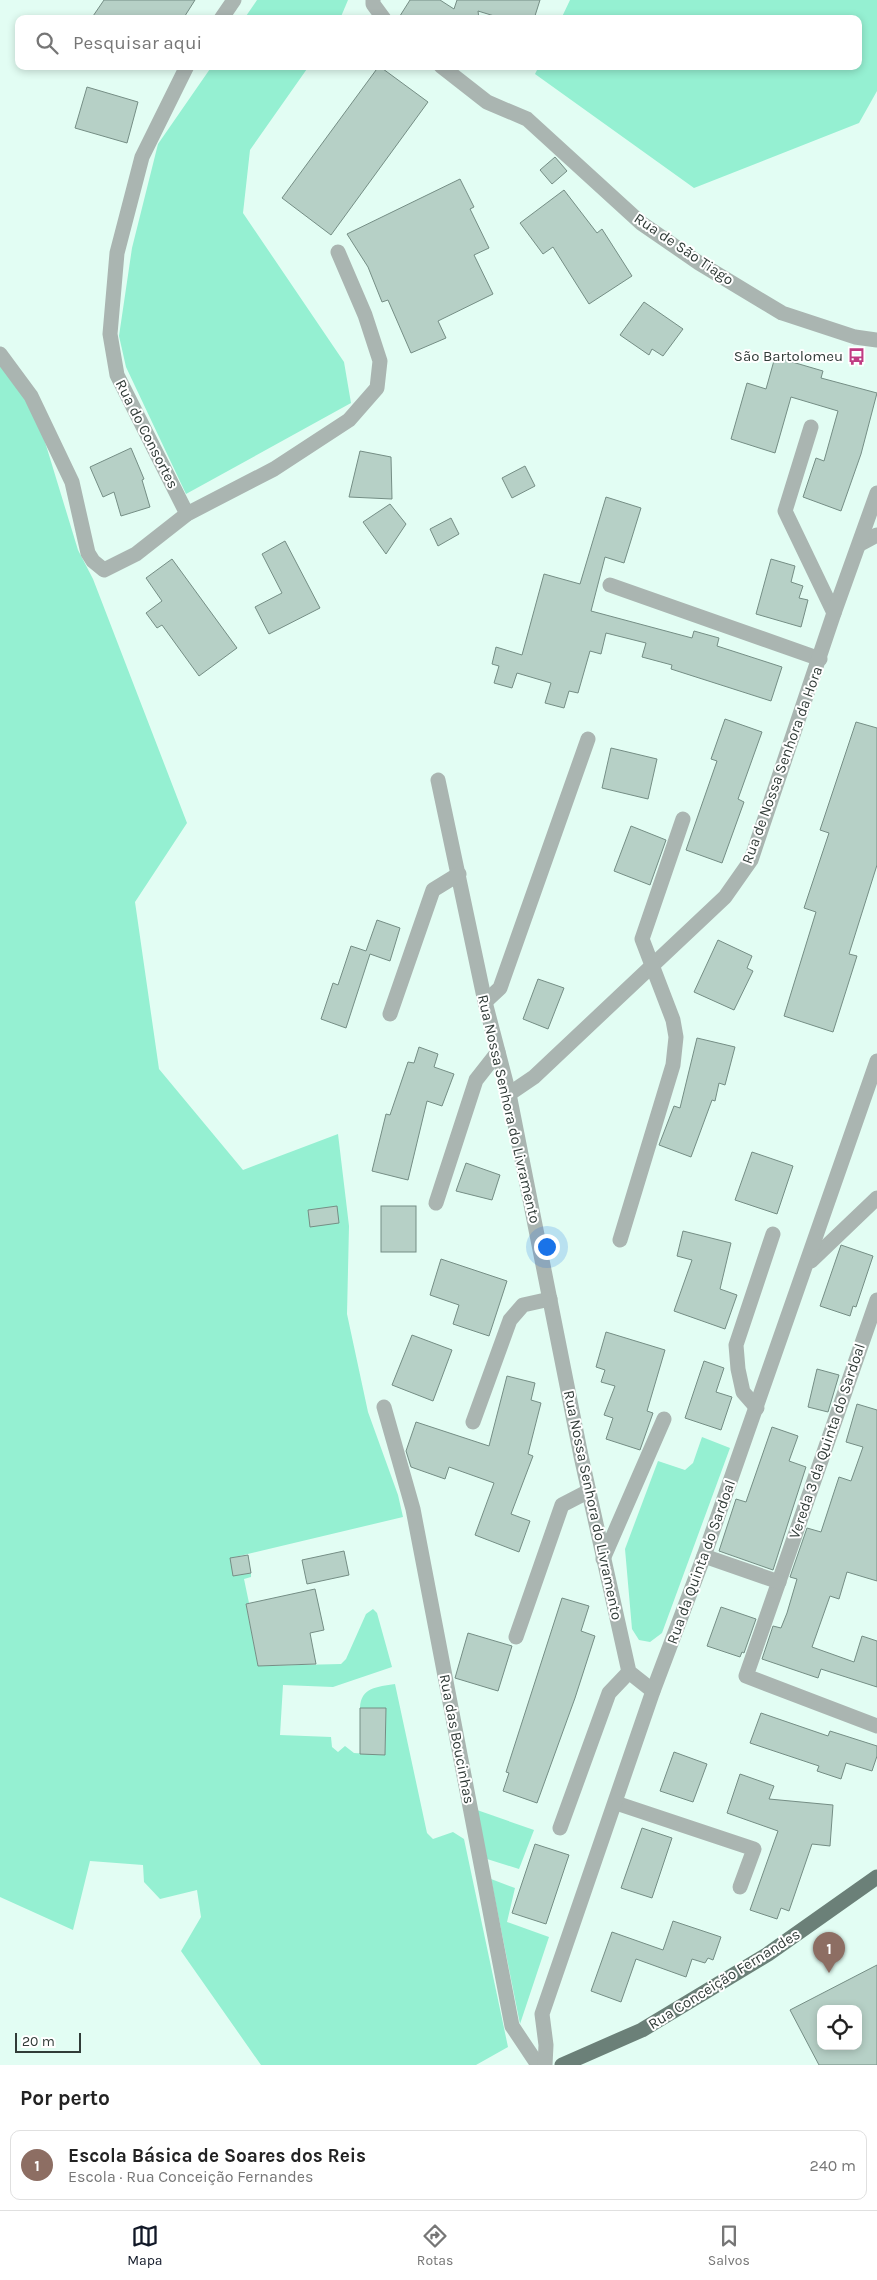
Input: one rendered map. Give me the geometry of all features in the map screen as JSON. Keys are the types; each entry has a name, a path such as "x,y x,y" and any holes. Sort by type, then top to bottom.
{"main road":[{"name":"Rua Conceição Fernandes","path":"562,2065 642,2030 768,1954 877,1877"}],"street":[{"path":"224,15 234,0"},
{"path":"373,0 373,4 381,15"},
{"name":"Rua do Consortes","path":"186,70 142,157 117,253 110,334 117,375 187,514"},
{"name":"Rua de São Tiago","path":"446,70 488,102 527,119 641,223 699,263 782,313 855,338 877,340"},
{"path":"0,354 31,396 42,418 72,482 88,553 104,570 136,554 187,514 274,469 348,420 377,388 380,361 365,315 338,252"},
{"path":"812,427 785,511 834,613"},
{"name":"Rua de Nossa Senhora da Hora","path":"509,1094 534,1077 725,897 751,860 877,492"},
{"path":"860,544 877,535"},
{"path":"610,585 820,659"},
{"path":"485,1002 500,988 588,739"},
{"name":"Rua Nossa Senhora do Livramento","path":"438,780 485,1002 509,1094 603,1559 629,1672"},
{"path":"620,1240 670,1080 675,1053 676,1037 673,1020 642,939 683,819"},
{"path":"390,1014 433,890 459,874"},
{"path":"436,1203 476,1080 498,1052"},
{"name":"Rua da Quinta do Sardoal","path":"545,2065 546,2045 542,2014 654,1690 808,1264 877,1061"},
{"path":"808,1264 877,1198"},
{"path":"757,1408 743,1392 738,1369 736,1345 773,1234"},
{"path":"473,1422 510,1320 523,1305 550,1299"},
{"name":"Vereda 3 da Quinta do Sardoal","path":"877,1300 746,1676 877,1726"},
{"name":"Rua das Boucinhas","path":"384,1407 412,1509 512,2026 538,2065"},
{"path":"603,1559 664,1419"},
{"path":"516,1637 562,1505 589,1491"},
{"path":"704,1556 778,1582"},
{"path":"560,1828 609,1693 629,1672 654,1690"},
{"path":"616,1803 754,1849 740,1887"}],"green space":[{"path":"257,0 348,0 342,15 247,15"},
{"path":"570,0 877,0 877,91 859,123 694,188 535,74 537,70 862,70 862,15 563,15"},
{"path":"209,70 306,70 250,150 243,213 344,362 351,403 186,494 126,367 119,336 132,248 158,144"},
{"path":"0,355 31,396 78,550 93,579 187,823 135,902 159,1069 243,1170 338,1134 349,1226 347,1314 368,1412 398,1495 403,1517 231,1558 233,1576 251,1573 251,1577 244,1579 249,1603 246,1604 258,1666 341,1664 346,1659 366,1614 373,1609 377,1613 392,1667 333,1687 283,1685 280,1735 331,1737 332,1747 338,1752 345,1746 354,1753 385,1755 386,1708 360,1708 363,1696 371,1689 395,1684 427,1833 433,1839 453,1832 464,1839 508,2047 476,2065 261,2065 181,1951 201,1917 197,1890 160,1899 144,1882 143,1865 90,1861 73,1930 0,1897"},
{"path":"702,1437 730,1448 662,1633 650,1642 639,1640 632,1629 625,1549 658,1461 685,1470 693,1463"},
{"path":"477,1810 534,1830 519,1869 487,1859"},
{"path":"491,1879 515,1888 507,1922 549,1937 520,2024"}],"building":[{"path":"104,0 195,0 186,15 94,15"},
{"path":"410,0 440,0 454,9 457,0 540,0 535,15 491,15 478,11 478,15 401,15"},
{"path":"376,70 384,70 428,102 331,235 282,198"},
{"path":"87,87 138,102 127,143 75,128"},
{"path":"555,157 567,171 552,184 540,170"},
{"path":"460,179 474,207 470,209 489,248 474,255 493,294 438,321 446,338 411,353 388,300 382,302 368,267 347,234"},
{"path":"564,190 597,233 602,229 632,276 589,304 553,247 543,254 520,223"},
{"path":"644,302 683,329 663,356 652,349 649,355 620,335"},
{"path":"775,357 823,371 821,378 877,393 861,454 841,511 803,497 816,458 824,461 838,411 791,397 775,453 731,439 747,383 766,389"},
{"path":"131,448 144,479 142,480 150,507 121,516 114,492 103,497 90,467"},
{"path":"360,451 391,457 392,499 349,497"},
{"path":"525,466 535,486 512,498 502,478"},
{"path":"606,497 641,508 624,563 605,557 591,611 692,638 694,631 719,638 717,646 782,667 771,701 671,669 672,665 642,657 646,643 606,633 601,654 590,651 578,693 569,691 564,708 545,703 551,683 517,673 512,688 494,683 499,666 492,664 496,647 522,655 544,574 580,584"},
{"path":"390,504 406,524 386,554 363,522"},
{"path":"451,518 459,534 438,546 430,529"},
{"path":"285,541 320,608 269,634 255,607 282,593 262,554"},
{"path":"172,559 237,648 199,676 162,625 157,628 146,613 162,601 146,578"},
{"path":"771,559 795,566 791,582 803,586 799,598 808,600 801,627 756,614"},
{"path":"725,719 762,732 738,799 744,802 722,863 686,850 717,761 711,759"},
{"path":"856,722 877,728 877,865 849,954 857,956 833,1032 784,1016 816,912 804,908 829,833 820,830"},
{"path":"611,748 657,759 648,799 602,788"},
{"path":"631,826 666,840 650,885 614,871"},
{"path":"377,920 400,928 390,961 370,954 346,1028 321,1019 333,983 338,985 351,946 366,951"},
{"path":"718,940 752,956 747,968 753,971 734,1010 694,992"},
{"path":"538,979 564,988 548,1029 523,1019"},
{"path":"697,1038 735,1047 725,1085 719,1083 715,1101 712,1100 691,1157 659,1145 674,1106 680,1108"},
{"path":"419,1047 438,1054 434,1067 454,1074 442,1106 427,1101 408,1180 372,1171 386,1114 390,1115 408,1062 414,1063"},
{"path":"752,1152 793,1166 777,1214 735,1200"},
{"path":"466,1163 500,1175 492,1200 456,1191"},
{"path":"337,1206 339,1223 310,1227 308,1210"},
{"path":"381,1206 416,1206 416,1252 381,1252"},
{"path":"683,1231 731,1243 720,1289 737,1295 725,1329 674,1311 692,1260 677,1256"},
{"path":"841,1245 873,1256 856,1307 853,1306 850,1316 820,1306"},
{"path":"441,1259 507,1281 489,1336 453,1324 459,1305 430,1295"},
{"path":"606,1332 665,1350 647,1411 653,1413 640,1450 606,1439 613,1418 604,1415 615,1386 601,1382 605,1370 596,1367"},
{"path":"412,1335 452,1350 433,1401 392,1385"},
{"path":"704,1361 724,1368 716,1392 732,1397 721,1430 685,1418"},
{"path":"817,1369 839,1375 828,1412 808,1407"},
{"path":"507,1376 535,1383 531,1400 541,1403 528,1454 533,1456 511,1514 530,1521 519,1552 475,1535 494,1483 449,1467 445,1479 411,1467 406,1451 416,1422 489,1446"},
{"path":"857,1404 877,1410 877,1581 847,1572 839,1599 830,1596 812,1647 854,1662 862,1636 877,1641 877,1687 821,1669 818,1678 762,1659 773,1626 781,1628 787,1613 797,1579 790,1577 807,1528 821,1532 839,1477 851,1481 863,1447 846,1442"},
{"path":"772,1427 798,1436 789,1461 806,1467 773,1570 719,1551 736,1499 746,1502"},
{"path":"344,1551 349,1575 307,1584 302,1560"},
{"path":"248,1555 251,1573 233,1576 230,1558"},
{"path":"315,1589 324,1630 310,1633 316,1664 258,1666 246,1604"},
{"path":"562,1598 589,1606 581,1631 595,1636 537,1803 503,1791 509,1773 506,1772"},
{"path":"721,1607 756,1619 744,1653 742,1652 740,1657 707,1646"},
{"path":"468,1633 512,1646 498,1691 455,1678"},
{"path":"360,1708 386,1708 385,1755 360,1754"},
{"path":"761,1713 828,1736 830,1731 877,1746 877,1756 872,1771 846,1763 841,1779 817,1771 819,1766 750,1743"},
{"path":"674,1752 707,1764 693,1802 660,1791"},
{"path":"740,1774 774,1786 769,1799 833,1805 830,1846 812,1844 789,1911 781,1908 777,1919 750,1910 778,1831 727,1813"},
{"path":"642,1828 672,1838 652,1898 621,1888"},
{"path":"535,1844 569,1855 546,1924 512,1913"},
{"path":"673,1921 721,1937 713,1960 708,1958 705,1963 692,1959 686,1977 636,1959 621,2002 591,1991 612,1932 663,1950"},
{"path":"877,1965 877,2065 819,2065 790,2010"}],"place":[{"name":"São Bartolomeu","path":"857,356"},
{"name":"Escola Básica de Soares dos Reis","path":"829,1973"}]}
